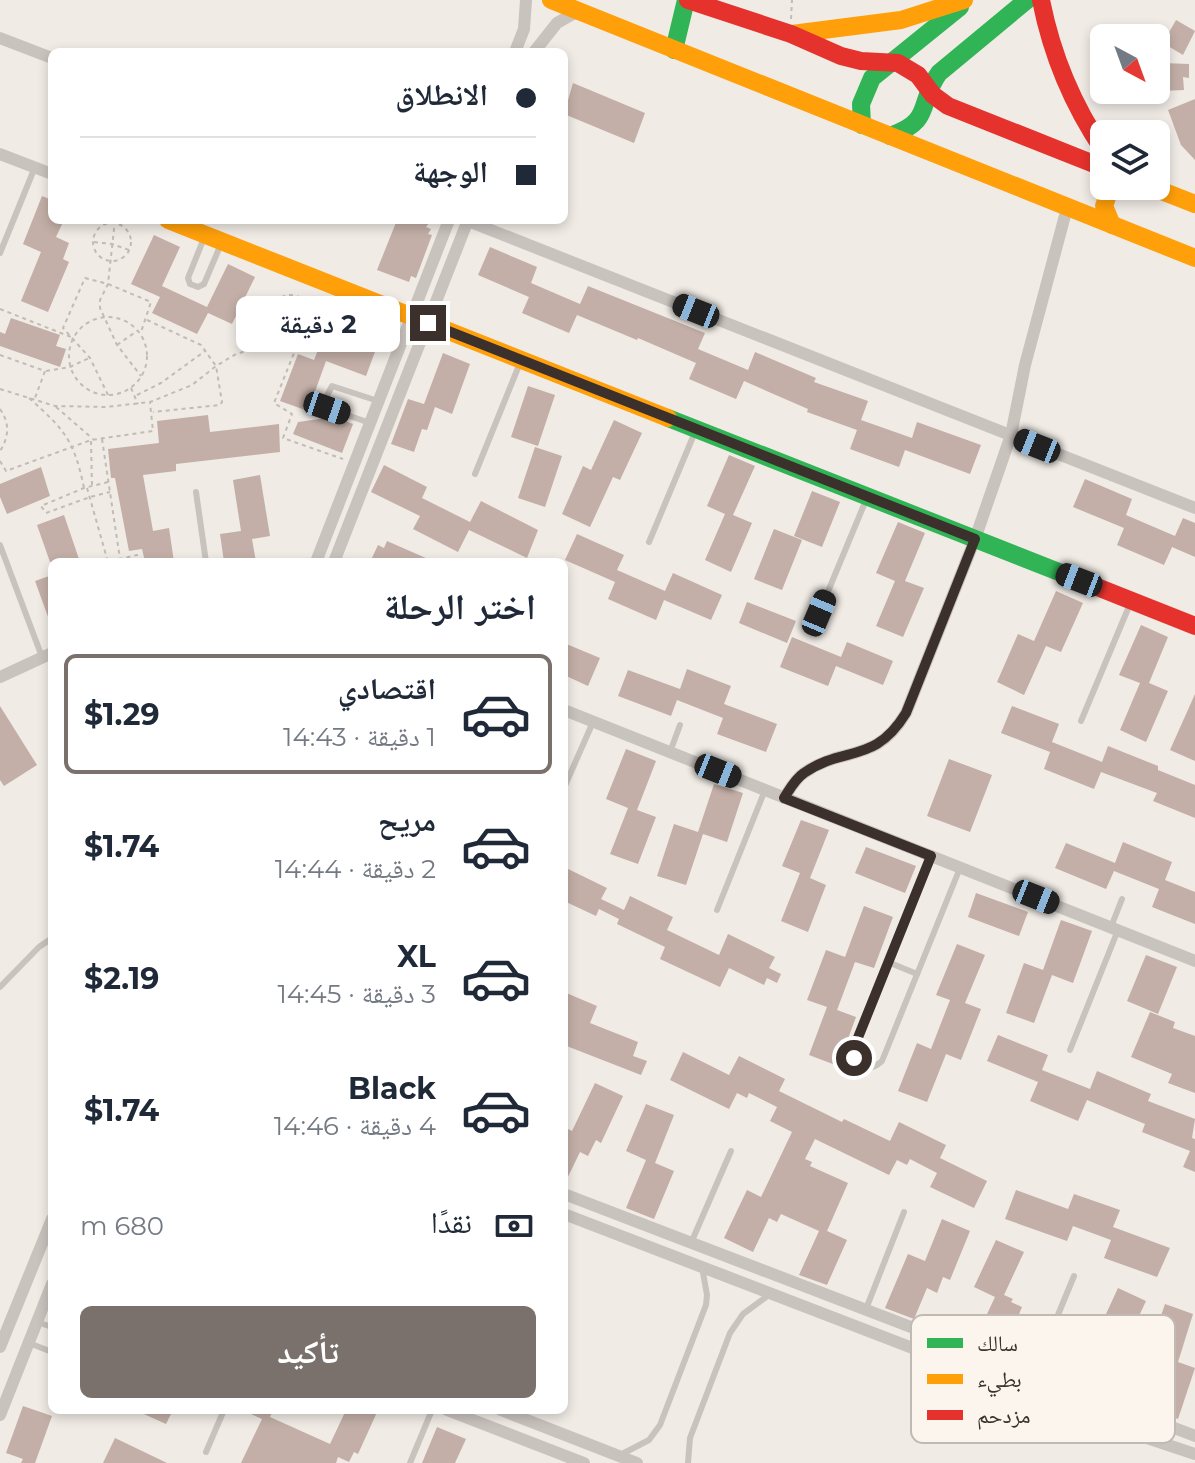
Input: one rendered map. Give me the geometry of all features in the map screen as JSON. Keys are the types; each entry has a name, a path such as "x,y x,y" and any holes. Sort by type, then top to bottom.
{"street":[{"path":"517,48 524,29 526,0"},
{"path":"551,0 1195,258"},
{"path":"674,50 687,0 791,34 851,59 891,61 912,70 940,100 958,111 1090,163"},
{"path":"791,34 884,25 967,0"},
{"path":"862,125 861,104 868,85 878,71 909,50 967,0"},
{"path":"890,136 907,130 920,118 927,104 928,88 939,73 1027,0"},
{"path":"1041,0 1054,58 1067,90 1090,131"},
{"path":"537,48 557,23 578,11"},
{"path":"0,38 48,56"},
{"path":"0,154 48,172"},
{"path":"1170,194 1195,204"},
{"path":"1105,200 1104,207 1112,225"},
{"path":"784,798 802,774 873,748 898,727 906,713 975,539 1011,435 1025,365 1067,208"},
{"path":"178,224 1195,626"},
{"path":"335,558 419,320 448,224"},
{"path":"318,558 378,401 467,224"},
{"path":"476,224 1195,508"},
{"path":"0,677 47,655"},
{"path":"568,712 1195,961"},
{"path":"568,1196 911,1329"},
{"path":"568,1216 911,1347"},
{"path":"0,1347 48,1229"},
{"path":"0,1415 48,1294"},
{"path":"457,1414 584,1463"},
{"path":"511,1414 637,1463"},
{"path":"1175,1428 1195,1436"},
{"path":"1166,1443 1195,1454"}],"lane":[{"path":"0,253 35,167"},
{"path":"214,238 204,284 198,287 190,284 188,278 214,238"},
{"path":"475,474 522,360"},
{"path":"370,423 327,408 323,403 332,386 378,401"},
{"path":"649,542 697,429"},
{"path":"196,492 205,558"},
{"path":"819,613 868,497"},
{"path":"0,545 47,655"},
{"path":"1081,721 1131,601"},
{"path":"568,779 593,722"},
{"path":"670,752 680,725"},
{"path":"717,910 765,790"},
{"path":"931,856 853,1050 859,1065 867,1069 876,1067 882,1061 960,868"},
{"path":"1070,1050 1115,929 1122,899"},
{"path":"0,987 48,942"},
{"path":"888,962 917,974"},
{"path":"691,1243 731,1151"},
{"path":"865,1311 904,1212"},
{"path":"618,1456 649,1440 660,1425 706,1305 702,1267"},
{"path":"1058,1315 1074,1276"},
{"path":"688,1463 690,1438 730,1333 743,1314 770,1294"},
{"path":"37,1322 48,1326"},
{"path":"29,1343 48,1350"},
{"path":"206,1452 222,1414"},
{"path":"410,1463 430,1414"}],"path":[{"path":"110,224 97,230 93,242 98,256 111,261 122,258 129,250 130,236 118,224"},
{"path":"115,224 108,284 100,300 102,316 117,345 141,376"},
{"path":"93,242 129,250"},
{"path":"106,407 107,395 90,358 63,328 84,279 108,284 151,302 139,332 117,345"},
{"path":"0,389 55,406 106,407 150,402 179,393 236,354 261,348 286,336 306,324 309,314 302,299 292,295 281,297 271,311"},
{"path":"0,309 72,337"},
{"path":"271,311 309,314"},
{"path":"271,311 277,327 293,332"},
{"path":"292,313 293,332"},
{"path":"102,316 118,317 139,332 147,354 141,376 131,388 107,395 89,391 80,384 68,357 72,337 85,323 102,316"},
{"path":"146,320 201,345 216,366 220,405 152,412"},
{"path":"286,336 298,343 274,403 292,414 283,438 354,463"},
{"path":"137,395 173,375 206,351"},
{"path":"0,355 45,371 70,367 90,358"},
{"path":"35,399 45,371"},
{"path":"131,388 137,395 138,404"},
{"path":"29,397 52,419 81,460 107,558"},
{"path":"0,461 6,471 102,437 153,431 150,402"},
{"path":"55,406 92,440"},
{"path":"0,409 8,428 0,451"},
{"path":"102,437 120,558"},
{"path":"92,440 92,486"},
{"path":"81,460 91,458"},
{"path":"108,482 86,487 41,506 46,513 110,492"},
{"path":"65,495 68,505"}],"building":[{"path":"1176,20 1195,31 1183,55 1170,47 1170,31"},
{"path":"1170,63 1189,64 1189,78 1183,77 1184,90 1170,91"},
{"path":"573,83 645,113 634,143 568,116"},
{"path":"1195,99 1195,160 1181,145 1168,110"},
{"path":"42,196 48,198 48,224 62,224 56,237 69,243 63,259 69,262 48,312 21,301 41,252 23,244"},
{"path":"395,224 428,224 426,227 431,229 428,234 432,235 416,278 411,276 409,282 377,270"},
{"path":"154,235 180,247 162,286 207,307 228,264 255,277 232,324 208,313 197,334 152,313 160,297 131,284"},
{"path":"490,247 537,267 531,283 580,304 588,286 705,333 698,349 748,370 755,352 816,378 814,382 868,401 861,420 912,438 917,422 981,445 970,474 905,450 899,467 850,449 857,430 807,412 808,409 744,381 736,399 689,379 696,363 638,338 577,315 569,333 522,313 529,297 478,275"},
{"path":"11,318 60,335 56,346 66,349 60,367 0,346 0,332 5,334"},
{"path":"326,330 376,349 366,376 326,361 308,411 280,401 298,354 314,360"},
{"path":"443,353 470,364 452,414 435,407 427,430 422,429 414,452 391,444 408,399 424,404"},
{"path":"528,386 555,395 538,446 511,437"},
{"path":"208,415 210,432 279,424 280,452 176,464 176,471 143,475 153,531 169,528 173,558 144,558 142,549 129,551 115,478 111,478 108,449 159,443 157,421"},
{"path":"334,417 353,424 342,453 293,434 298,422"},
{"path":"614,420 642,433 620,480 613,477 590,527 562,514 583,466 591,470"},
{"path":"535,447 562,456 545,507 518,498"},
{"path":"729,455 755,466 733,515 752,523 731,572 705,560 725,514 707,506"},
{"path":"384,465 427,487 422,498 470,522 481,501 538,530 527,558 469,530 458,552 413,529 420,516 371,492"},
{"path":"41,467 50,496 7,514 0,497 0,484"},
{"path":"260,475 270,536 252,539 255,558 223,558 220,534 241,531 233,480"},
{"path":"1085,479 1132,499 1126,515 1175,536 1183,518 1195,523 1195,557 1172,547 1164,565 1117,545 1124,528 1073,507"},
{"path":"812,491 840,502 822,547 794,536"},
{"path":"64,515 79,558 49,558 37,525"},
{"path":"898,522 925,533 905,581 924,588 903,637 876,626 895,581 876,573"},
{"path":"774,529 802,540 782,590 754,579"},
{"path":"577,534 624,555 617,570 665,591 673,573 722,595 711,620 664,600 656,620 608,599 615,582 566,558"},
{"path":"387,541 426,558 372,558 378,545 384,548"},
{"path":"48,576 48,617 35,581"},
{"path":"1056,591 1083,603 1061,652 1046,646 1024,695 997,682 1018,634 1034,641"},
{"path":"747,602 796,621 787,643 739,623"},
{"path":"1141,625 1168,637 1149,683 1168,691 1146,742 1120,730 1140,683 1119,675"},
{"path":"792,637 841,657 847,642 893,661 883,685 836,666 828,686 780,667"},
{"path":"568,645 600,658 588,686 568,677"},
{"path":"687,669 731,686 724,704 777,724 766,752 717,734 723,718 677,700 671,716 618,696 628,670 680,689"},
{"path":"1195,694 1195,761 1170,750"},
{"path":"0,706 37,765 4,786 0,780"},
{"path":"1012,706 1059,724 1052,742 1102,762 1108,746 1195,785 1195,818 1153,801 1157,793 1101,772 1094,789 1044,769 1050,752 1001,733"},
{"path":"626,749 656,761 637,810 656,817 638,864 610,854 628,808 606,799"},
{"path":"949,759 992,775 970,832 927,816"},
{"path":"714,784 743,793 727,842 703,834 686,885 657,876 674,824 698,832"},
{"path":"801,820 829,830 810,878 826,885 808,932 781,921 800,873 782,866"},
{"path":"1123,842 1172,862 1165,880 1195,892 1195,924 1152,907 1159,889 1114,871 1106,889 1055,868 1066,843 1115,863"},
{"path":"866,847 916,866 905,893 855,873"},
{"path":"568,869 607,888 601,899 624,910 630,896 673,917 667,930 719,955 728,934 775,957 769,968 781,974 777,983 767,978 764,985 729,968 720,987 660,959 665,947 617,924 619,919 599,909 596,916 568,903"},
{"path":"976,893 1028,912 1019,936 968,917"},
{"path":"864,906 893,917 874,968 855,962 837,1010 856,1017 838,1066 809,1055 827,1007 807,1000 826,950 845,957"},
{"path":"1061,920 1092,931 1073,983 1052,975 1034,1023 1006,1013 1024,963 1043,970"},
{"path":"957,944 985,955 965,1003 981,1009 961,1060 946,1054 927,1102 898,1091 917,1043 931,1049 950,1000 936,995"},
{"path":"1146,955 1177,967 1158,1014 1127,1001"},
{"path":"568,994 597,1006 590,1023 638,1042 633,1056 647,1061 641,1075 568,1047"},
{"path":"1150,1012 1175,1022 1173,1028 1195,1036 1195,1093 1168,1083 1172,1074 1131,1057"},
{"path":"998,1035 1048,1055 1042,1070 1090,1089 1097,1071 1151,1094 1148,1101 1195,1119 1192,1138 1195,1139 1195,1172 1183,1167 1190,1151 1142,1132 1145,1124 1087,1100 1078,1121 1030,1101 1038,1082 987,1061"},
{"path":"683,1052 729,1075 739,1056 785,1079 779,1091 890,1141 899,1122 946,1145 940,1158 987,1181 974,1208 930,1187 937,1173 910,1159 907,1165 897,1160 889,1175 815,1139 805,1159 812,1162 810,1166 848,1183 827,1231 847,1240 827,1285 799,1275 819,1231 781,1214 777,1222 769,1218 753,1252 724,1238 747,1190 761,1197 792,1132 770,1121 777,1107 749,1093 747,1098 737,1093 729,1109 670,1080"},
{"path":"595,1083 623,1096 601,1143 596,1140 588,1156 580,1152 568,1177 568,1129 572,1131"},
{"path":"646,1104 674,1115 655,1163 674,1171 654,1219 626,1208 646,1160 626,1151"},
{"path":"1016,1190 1068,1209 1074,1194 1120,1210 1113,1227 1170,1248 1157,1277 1104,1258 1111,1240 1073,1226 1067,1241 1005,1219"},
{"path":"942,1219 970,1231 950,1280 943,1277 937,1293 927,1288 916,1315 911,1315 911,1318 885,1308 908,1254 925,1261"},
{"path":"996,1240 1024,1252 1004,1295 1022,1307 1019,1315 987,1315 995,1297 974,1287"},
{"path":"1118,1288 1146,1301 1139,1315 1106,1315"},
{"path":"1165,1304 1193,1314 1178,1362 1195,1368 1178,1419 1175,1418 1175,1315 1161,1315"},
{"path":"23,1406 52,1416 35,1463 21,1463 23,1459 6,1453"},
{"path":"144,1414 171,1414 166,1424"},
{"path":"251,1414 271,1414 270,1417 330,1444 344,1414 376,1414 358,1454 354,1452 349,1462 338,1457 336,1463 241,1463 262,1419"},
{"path":"437,1427 466,1439 455,1463 422,1463"},
{"path":"115,1438 167,1463 103,1463"}],"traffic: fast":[{"path":"674,50 686,0"},
{"path":"890,136 904,130 919,117 939,73 1027,0"},
{"path":"862,125 861,104 872,78 960,7"},
{"path":"668,418 1092,585"}],"traffic: slow":[{"path":"551,0 1195,258"},
{"path":"792,34 901,20 964,0"},
{"path":"1170,194 1195,204"},
{"path":"1106,200 1104,206 1112,225"},
{"path":"178,224 668,418"}],"traffic: jam":[{"path":"688,0 791,34 841,56 861,61 898,63 918,75 933,95 948,106 1090,162"},
{"path":"1041,0 1065,79 1090,128"},
{"path":"1092,585 1195,626"}],"route":[{"path":"428,323 975,539 898,727 873,748 802,774 784,798 931,856 853,1050 854,1058"}]}
